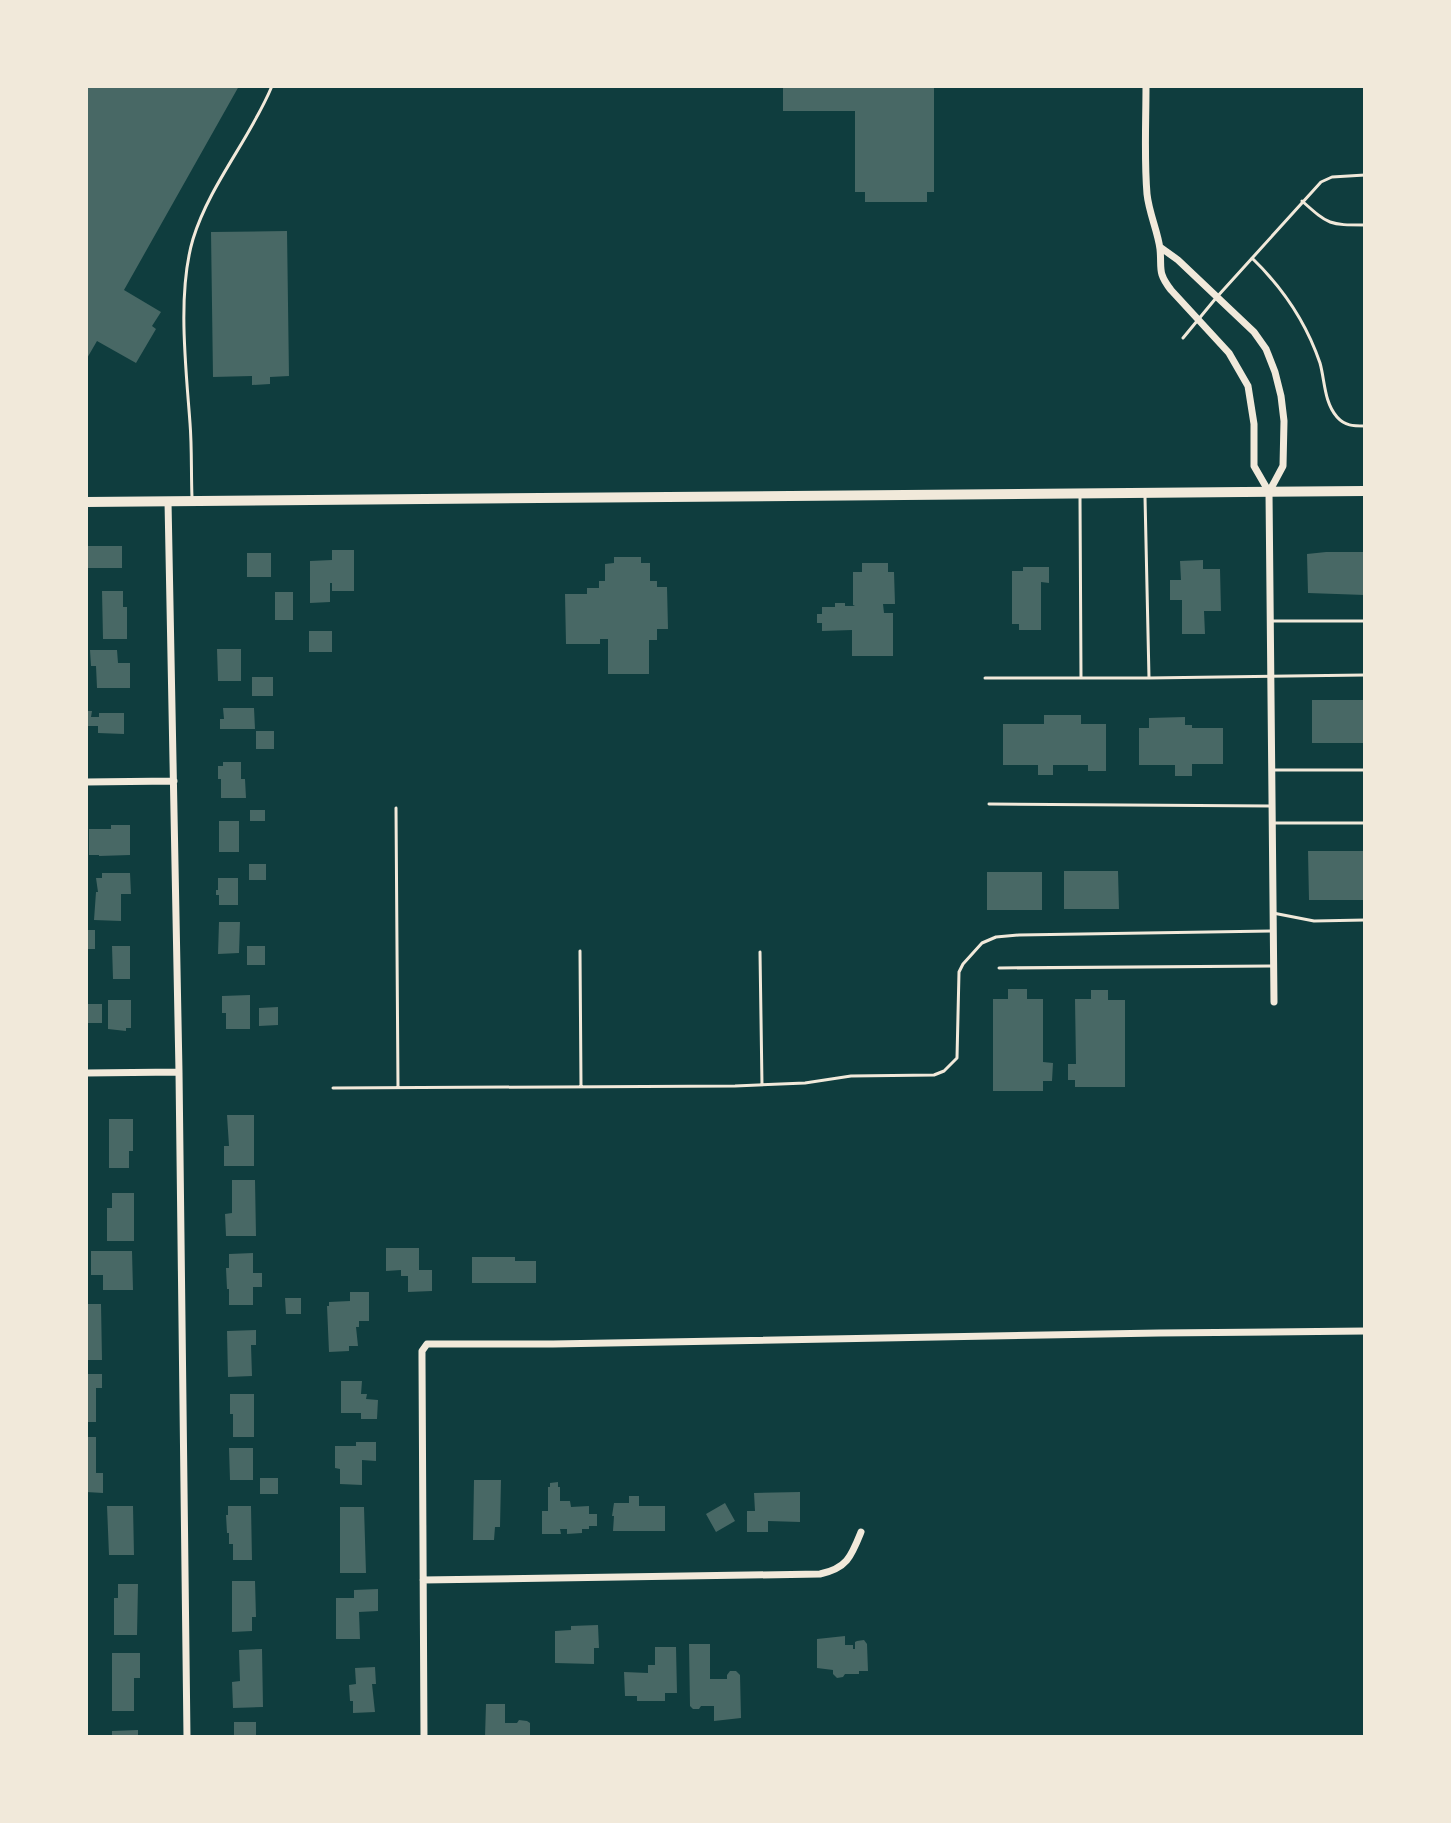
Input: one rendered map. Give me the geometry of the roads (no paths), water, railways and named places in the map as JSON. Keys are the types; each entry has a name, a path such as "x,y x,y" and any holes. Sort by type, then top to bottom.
{"main road":[{"path":"86,502 1365,491"}],"street":[{"path":"1146,86 1147,192 1160,247 1160,270 1164,281 1229,353 1248,386 1254,424 1254,466 1269,492"},
{"path":"1160,247 1178,260 1254,332 1266,349 1281,396 1283,466 1269,492 1274,1002"},
{"path":"168,501 187,1737"},
{"path":"86,782 174,781"},
{"path":"86,1073 179,1072"},
{"path":"424,1737 424,1346 434,1343 553,1344 1365,1331"},
{"path":"423,1580 820,1574 834,1571 845,1564 861,1532"}],"lane":[{"path":"192,501 184,355 186,276 193,240 206,205 272,86"},
{"path":"1183,338 1321,182 1332,177 1365,175"},
{"path":"1302,201 1334,225 1365,225"},
{"path":"1252,258 1290,301 1304,325 1321,365 1329,403 1335,415 1349,426 1365,426"},
{"path":"1145,493 1149,678"},
{"path":"1080,494 1081,678"},
{"path":"1270,621 1365,621"},
{"path":"985,678 1365,675"},
{"path":"1272,770 1365,770"},
{"path":"989,804 1273,806"},
{"path":"396,808 398,1087"},
{"path":"1273,823 1365,823"},
{"path":"1273,913 1314,921 1365,920"},
{"path":"333,1088 762,1085 851,1076 934,1075 944,1071 957,1058 959,972 982,943 996,937 1273,931"},
{"path":"580,951 581,1086"},
{"path":"760,952 762,1085"},
{"path":"999,968 1273,966"}]}
